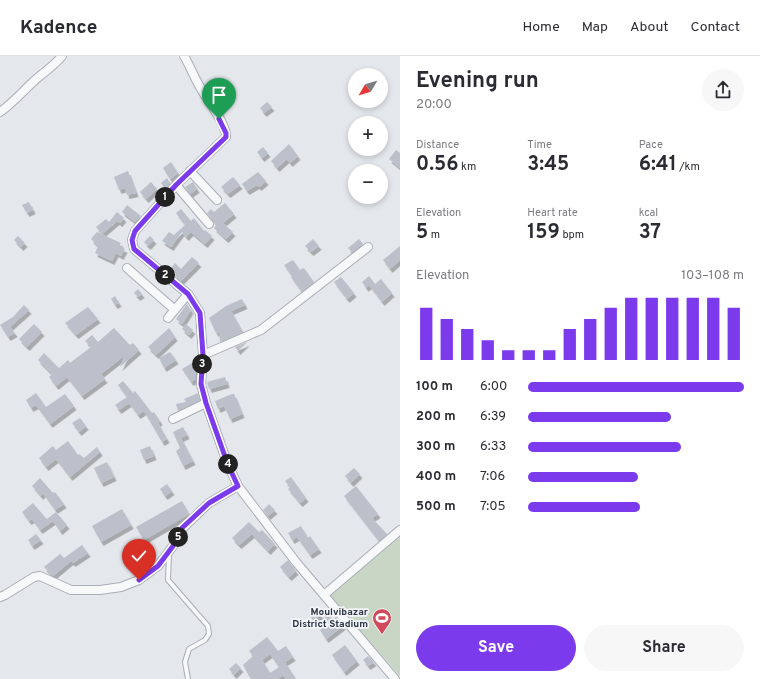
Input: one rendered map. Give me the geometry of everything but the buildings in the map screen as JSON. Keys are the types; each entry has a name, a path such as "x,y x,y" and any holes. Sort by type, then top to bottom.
{"street":[{"path":"0,112 16,100 44,72 56,64 62,56"},
{"path":"184,56 226,133 224,140 176,185 135,231 132,240 134,249 188,294 200,313 203,355 201,384 206,403 228,465 238,486 296,562 395,679"},
{"path":"190,171 217,200"},
{"path":"176,185 209,224"},
{"path":"203,355 261,330 368,247"},
{"path":"127,268 175,310"},
{"path":"168,318 188,294"},
{"path":"172,419 206,403"},
{"path":"0,597 34,577 40,576 71,590 121,588 139,580 158,566 169,551 182,528 209,503 238,486"},
{"path":"324,595 400,530"}],"lane":[{"path":"169,551 168,580 208,626 209,634 205,640 189,649 185,662 188,679"}],"green space":[{"name":"Moulvibazar District Stadium","path":"400,534 400,676 329,595"}],"place":[{"name":"Moulvibazar District Stadium","path":"382,635"}],"route":[{"path":"139,580 158,566 173,546 182,528 209,503 238,486 228,465 206,403 201,384 203,355 200,313 188,294 134,249 132,240 135,231 176,185 224,140 226,133 219,119"}]}
